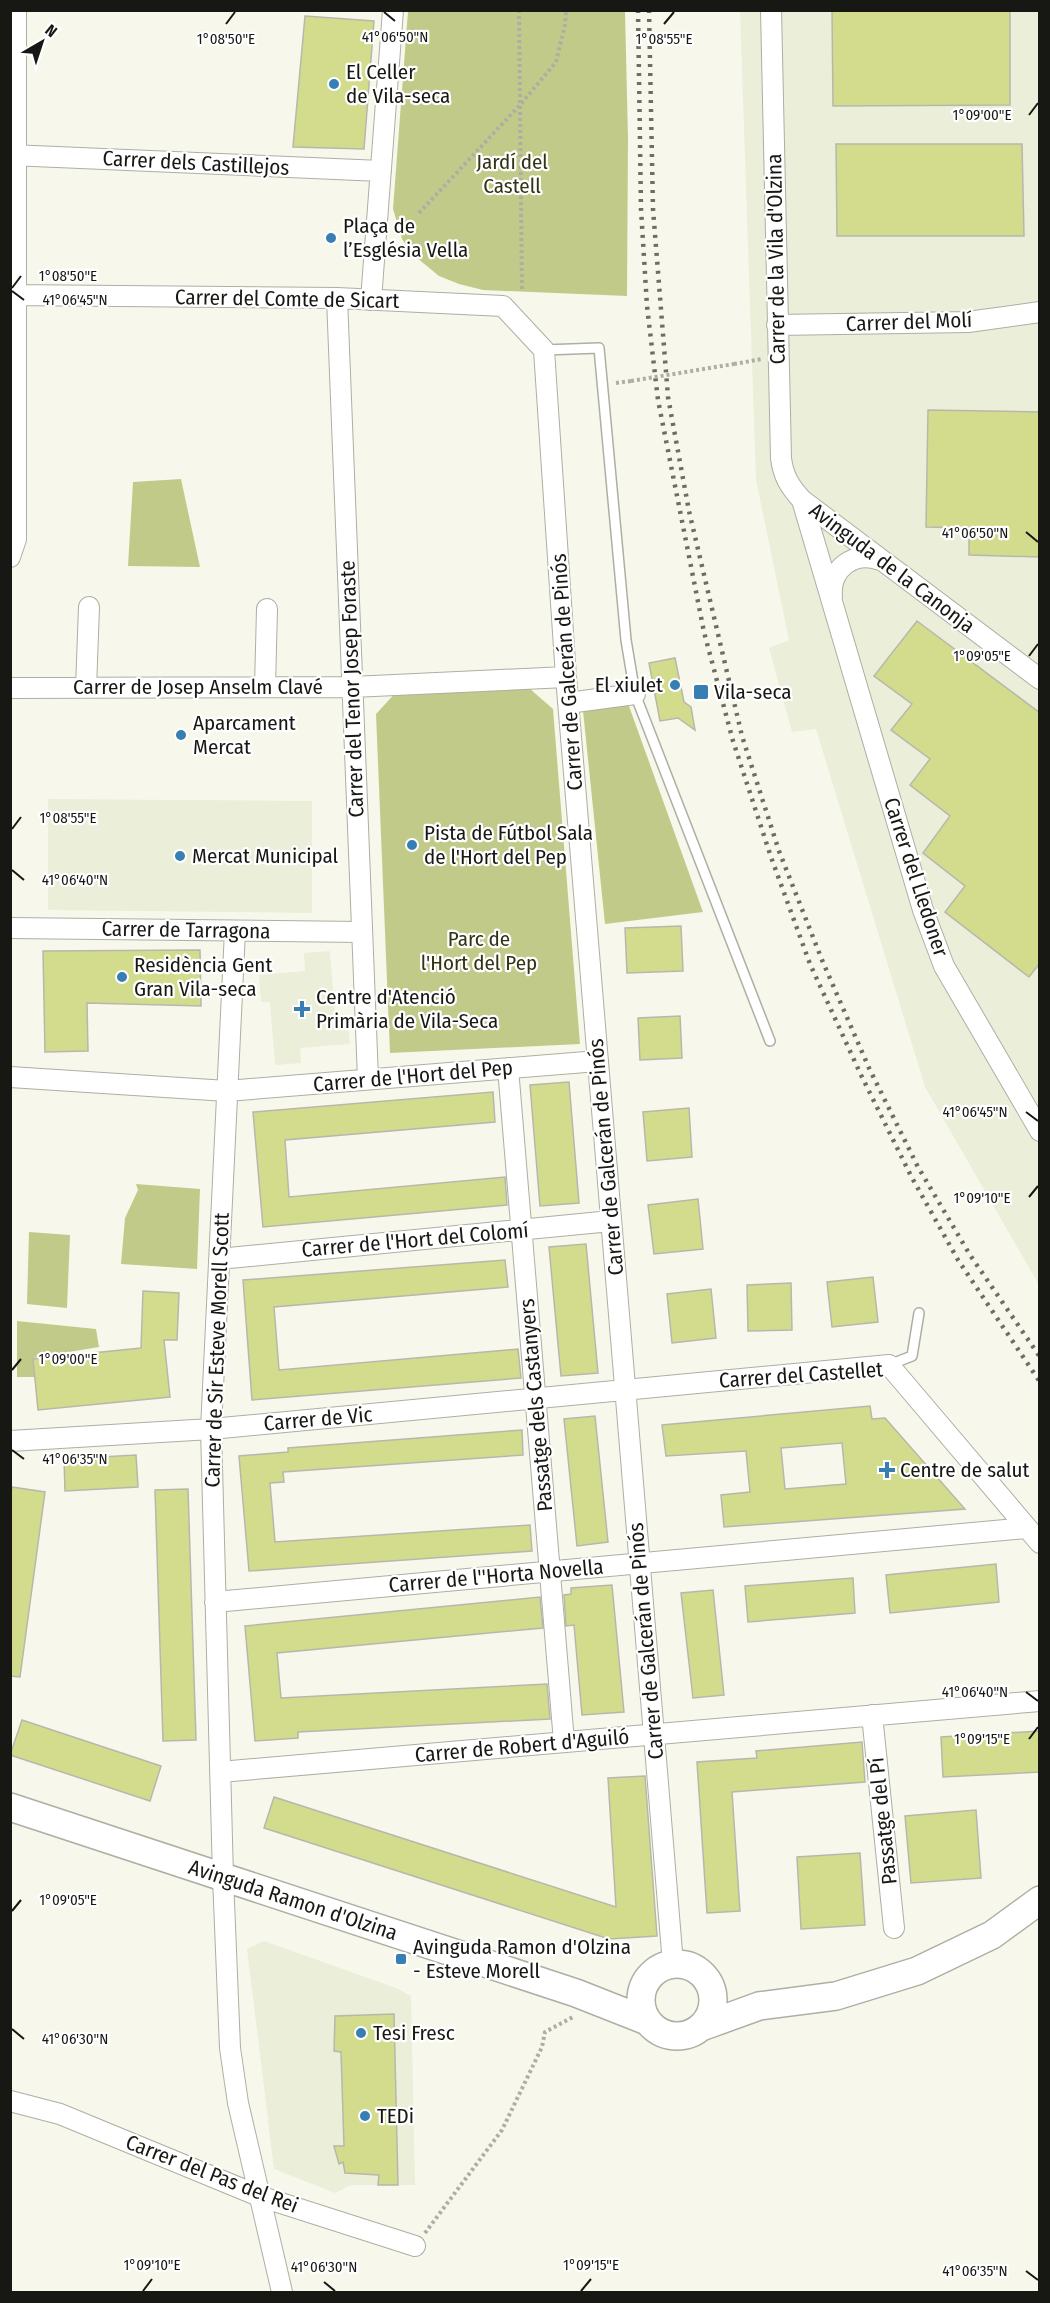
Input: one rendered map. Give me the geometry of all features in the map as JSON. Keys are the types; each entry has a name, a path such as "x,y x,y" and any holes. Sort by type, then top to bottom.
{"street":[{"path":"10,574 12,564 10,558 16,539 13,155 16,10"},
{"path":"371,300 393,10"},
{"name":"Carrer de la Vila d'Olzina","path":"771,10 781,458 783,473 790,488 802,500"},
{"name":"Carrer dels Castillejos","path":"13,155 381,171"},
{"name":"Carrer del Comte de Sicart","path":"13,295 337,298 503,306 544,350"},
{"name":"Carrer del Tenor Josep Foraste","path":"337,298 368,1079"},
{"name":"Carrer del Molí","path":"777,325 968,322 1040,312"},
{"name":"Carrer de Galcerán de Pinós","path":"544,350 568,703 673,1964"},
{"name":"Avinguda de la Canonja","path":"802,500 1040,679"},
{"name":"Carrer del Lledoner","path":"802,500 923,910 944,966 1040,1131"},
{"name":"Carrer del Lledoner","path":"833,605 832,581 844,563 854,558 865,557 884,562"},
{"path":"86,688 89,607"},
{"path":"266,687 267,609"},
{"name":"Carrer de Josep Anselm Clavé","path":"10,688 352,687 566,677"},
{"path":"568,703 634,694"},
{"name":"Carrer de Tarragona","path":"10,928 362,932"},
{"name":"Carrer de Sir Esteve Morell Scott","path":"236,931 210,1429 223,1877 230,2048 238,2103 282,2292"},
{"name":"Carrer de l'Hort del Pep","path":"10,1077 227,1090 598,1061"},
{"name":"Passatge dels Castanyers","path":"508,1068 564,1742"},
{"name":"Carrer de l'Hort del Colomí","path":"219,1259 611,1221"},
{"name":"Carrer del Castellet","path":"625,1389 889,1365 1034,1536"},
{"name":"Carrer de Vic","path":"10,1441 210,1429 625,1389"},
{"name":"Carrer de l''Horta Novella","path":"215,1602 640,1563 1034,1536"},
{"name":"Carrer de Robert d'Aguiló","path":"220,1772 1040,1701"},
{"name":"Passatge del Pí","path":"872,1715 894,1928"},
{"name":"Avinguda Ramon d'Olzina","path":"10,1808 223,1877 575,2004 647,2021"},
{"path":"704,2026 714,2008 712,1988 706,1977 697,1969 685,1964 673,1964 656,1970 645,1983 640,2002 647,2021 659,2032 674,2037 691,2035 704,2026 759,2006 836,1996 917,1971 992,1935 1040,1900"},
{"name":"Avinguda Ramon d'Olzina","path":"575,2004 645,1983"},
{"path":"712,1988 735,2000 759,2006"},
{"name":"Carrer del Pas del Rei","path":"10,2101 60,2114 259,2196 415,2246"}],"lane":[{"path":"544,350 599,348 626,640 634,694 770,1041"},
{"path":"889,1365 912,1356 919,1313"}],"path":[{"path":"519,10 522,291"},
{"path":"419,213 520,105 556,62 565,25 566,10"},
{"path":"631,381 778,357"},
{"path":"415,2246 502,2130 542,2047 545,2032 575,2004"}],"shaded area":[{"path":"740,11 1039,11 1039,1285 925,1087 816,729 792,732 769,648 789,640 756,480"},
{"name":"Mercat Municipal","path":"48,799 312,801 312,913 48,910"},
{"name":"Centre d'Atenció Primària de Vila-Seca","path":"330,951 335,1016 347,1015 350,1044 300,1048 301,1063 275,1065 270,1002 261,1002 259,975 305,971 304,953"},
{"path":"264,1941 396,1988 411,1996 415,2185 351,2185 335,2193 274,2169 247,1949"}],"green space":[{"name":"Jardí del Castell","path":"408,11 625,11 628,139 627,296 483,290 439,276 411,253 402,239 393,209"},
{"path":"181,479 200,567 128,566 133,482"},
{"name":"Parc de l'Hort del Pep","path":"529,688 553,709 580,1044 390,1053 376,714 398,690"},
{"path":"625,695 703,912 605,924 582,701"},
{"path":"136,1184 200,1189 197,1269 121,1264 125,1218 138,1190"},
{"path":"29,1232 70,1235 67,1308 27,1304"},
{"path":"17,1321 96,1329 99,1347 33,1358 35,1377 17,1377"}],"building":[{"path":"1010,10 1010,105 833,106 832,11"},
{"name":"El Celler de Vila-seca","path":"305,16 374,21 364,149 293,147"},
{"path":"836,144 1022,144 1024,236 837,236"},
{"path":"928,410 1040,412 1040,557 969,555 969,528 926,527"},
{"path":"917,621 1040,713 1040,963 1029,977 945,912 965,886 923,853 950,816 910,785 930,759 891,730 912,704 874,676"},
{"path":"675,658 684,702 691,707 695,730 678,718 660,721 649,663"},
{"path":"681,926 683,971 627,973 625,928"},
{"name":"Residència Gent Gran Vila-seca","path":"200,950 201,1006 87,1003 88,1051 45,1052 43,951"},
{"path":"680,1016 682,1058 640,1060 638,1018"},
{"path":"569,1082 579,1203 540,1206 530,1085"},
{"path":"493,1092 495,1122 285,1140 289,1197 505,1177 507,1205 263,1227 253,1112"},
{"path":"689,1108 692,1157 647,1161 643,1112"},
{"path":"698,1199 703,1249 654,1254 648,1205"},
{"path":"586,1244 598,1373 561,1376 549,1247"},
{"path":"505,1260 508,1287 274,1307 279,1370 518,1349 521,1378 252,1400 243,1280"},
{"path":"873,1277 878,1322 832,1327 827,1282"},
{"path":"791,1283 792,1330 748,1331 747,1285"},
{"path":"711,1289 716,1338 672,1343 667,1294"},
{"path":"143,1291 179,1293 177,1340 164,1340 170,1397 38,1410 33,1359 141,1348"},
{"name":"Centre de salut","path":"870,1406 872,1419 885,1418 965,1509 724,1527 721,1495 750,1492 746,1451 666,1456 662,1425","holes":["842,1443 846,1484 785,1489 781,1448"]},
{"path":"595,1416 608,1542 577,1546 564,1419"},
{"path":"522,1430 523,1455 283,1472 284,1482 270,1483 275,1542 530,1525 532,1551 249,1571 239,1456 288,1452 288,1448"},
{"path":"136,1455 138,1487 65,1491 64,1459"},
{"path":"12,1487 45,1492 20,1677 10,1676 10,1501"},
{"path":"188,1489 196,1740 163,1741 155,1490"},
{"path":"996,1564 999,1602 890,1613 886,1575"},
{"path":"853,1578 855,1613 748,1622 745,1586"},
{"path":"612,1585 624,1712 582,1715 574,1625 566,1626 564,1595 571,1594 571,1588"},
{"path":"713,1590 724,1695 693,1698 681,1593"},
{"path":"540,1597 543,1628 277,1653 281,1698 547,1684 550,1719 298,1732 298,1738 255,1741 245,1626"},
{"path":"22,1720 161,1766 150,1801 10,1755"},
{"path":"1040,1731 1040,1772 943,1777 941,1737"},
{"path":"862,1742 865,1782 732,1792 740,1911 707,1913 697,1762 757,1758 756,1751"},
{"path":"645,1776 657,1936 609,1939 264,1828 274,1797 616,1907 608,1778"},
{"path":"976,1810 981,1878 911,1883 905,1816"},
{"path":"860,1853 865,1925 801,1929 797,1857"},
{"path":"394,2014 398,2185 378,2185 379,2175 345,2173 343,2162 339,2164 334,2146 344,2146 341,2052 334,2051 335,2016"}],"railway":[{"path":"638,10 641,209 647,306 658,400 704,632 733,741 771,857 810,964 861,1075 911,1176 958,1260 1040,1382"},
{"path":"649,10 653,209 668,397 689,511 742,736 779,851 822,960 869,1068 918,1167 970,1255 1040,1357"}],"place":[{"name":"El Celler de Vila-seca","path":"334,84"},
{"name":"Plaça de l’Església Vella","path":"331,238"},
{"name":"El xiulet","path":"675,685"},
{"name":"Vila-seca","path":"701,692"},
{"name":"Aparcament Mercat","path":"181,735"},
{"name":"Pista de Fútbol Sala de l'Hort del Pep","path":"412,845"},
{"name":"Mercat Municipal","path":"180,856"},
{"name":"Residència Gent Gran Vila-seca","path":"122,977"},
{"name":"Centre d'Atenció Primària de Vila-Seca","path":"302,1009"},
{"name":"Centre de salut","path":"887,1470"},
{"name":"Avinguda Ramon d'Olzina - Esteve Morell","path":"401,1959"},
{"name":"Tesi Fresc","path":"361,2033"},
{"name":"TEDi","path":"365,2116"}]}
